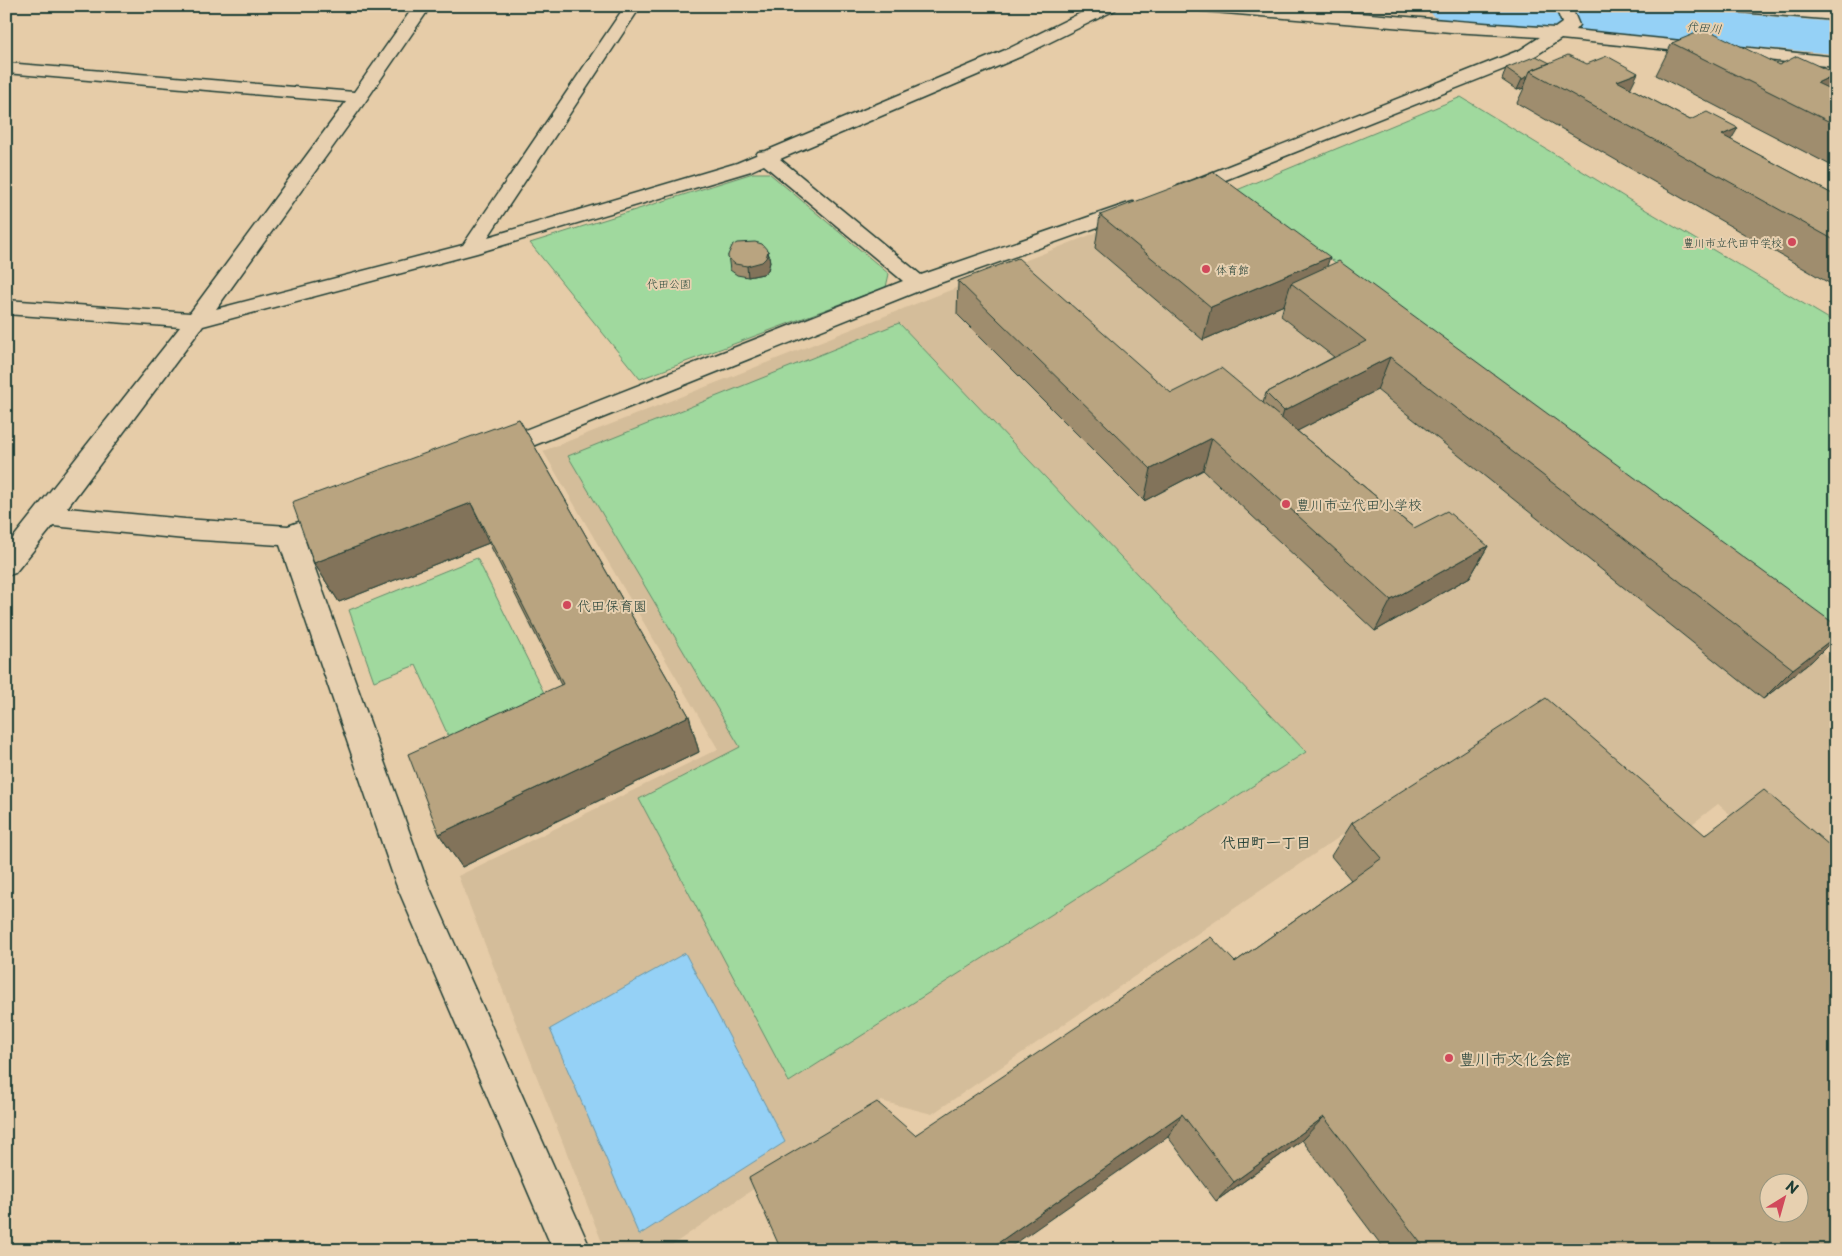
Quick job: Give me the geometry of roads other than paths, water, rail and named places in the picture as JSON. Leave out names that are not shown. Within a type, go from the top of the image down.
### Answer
[{"type":"street","points":[[6,566],[48,516],[197,321],[424,6]]},
{"type":"street","points":[[470,248],[633,6]]},
{"type":"street","points":[[6,307],[197,321],[470,248],[744,167],[765,156],[1016,52],[1109,6]]},
{"type":"street","points":[[1202,6],[1451,27],[1564,29],[1836,62]]},
{"type":"street","points":[[1564,6],[1564,29]]},
{"type":"street","points":[[1728,6],[1836,15]]},
{"type":"street","points":[[479,458],[918,283],[1203,184],[1390,107],[1526,54],[1564,29]]},
{"type":"street","points":[[6,68],[359,98]]},
{"type":"street","points":[[765,156],[918,283]]},
{"type":"street","points":[[48,516],[185,529],[290,536],[353,510]]},
{"type":"street","points":[[290,536],[412,884],[572,1250]]},
{"type":"water","points":[[685,953],[785,1142],[639,1235],[550,1029]]},
{"type":"waterway","name":"代田川","points":[[1452,6],[1836,38]]},
{"type":"place","name":"豊川市立代田中学校","points":[[1792,242]]},
{"type":"place","name":"体育館","points":[[1206,269]]},
{"type":"place","name":"豊川市立代田小学校","points":[[1286,504]]},
{"type":"place","name":"代田保育園","points":[[567,605]]},
{"type":"place","name":"豊川市文化会館","points":[[1449,1058]]},
{"type":"district","name":"代田町一丁目","points":[[1266,841]]},
{"type":"park label","name":"代田公園","points":[[669,283]]}]
